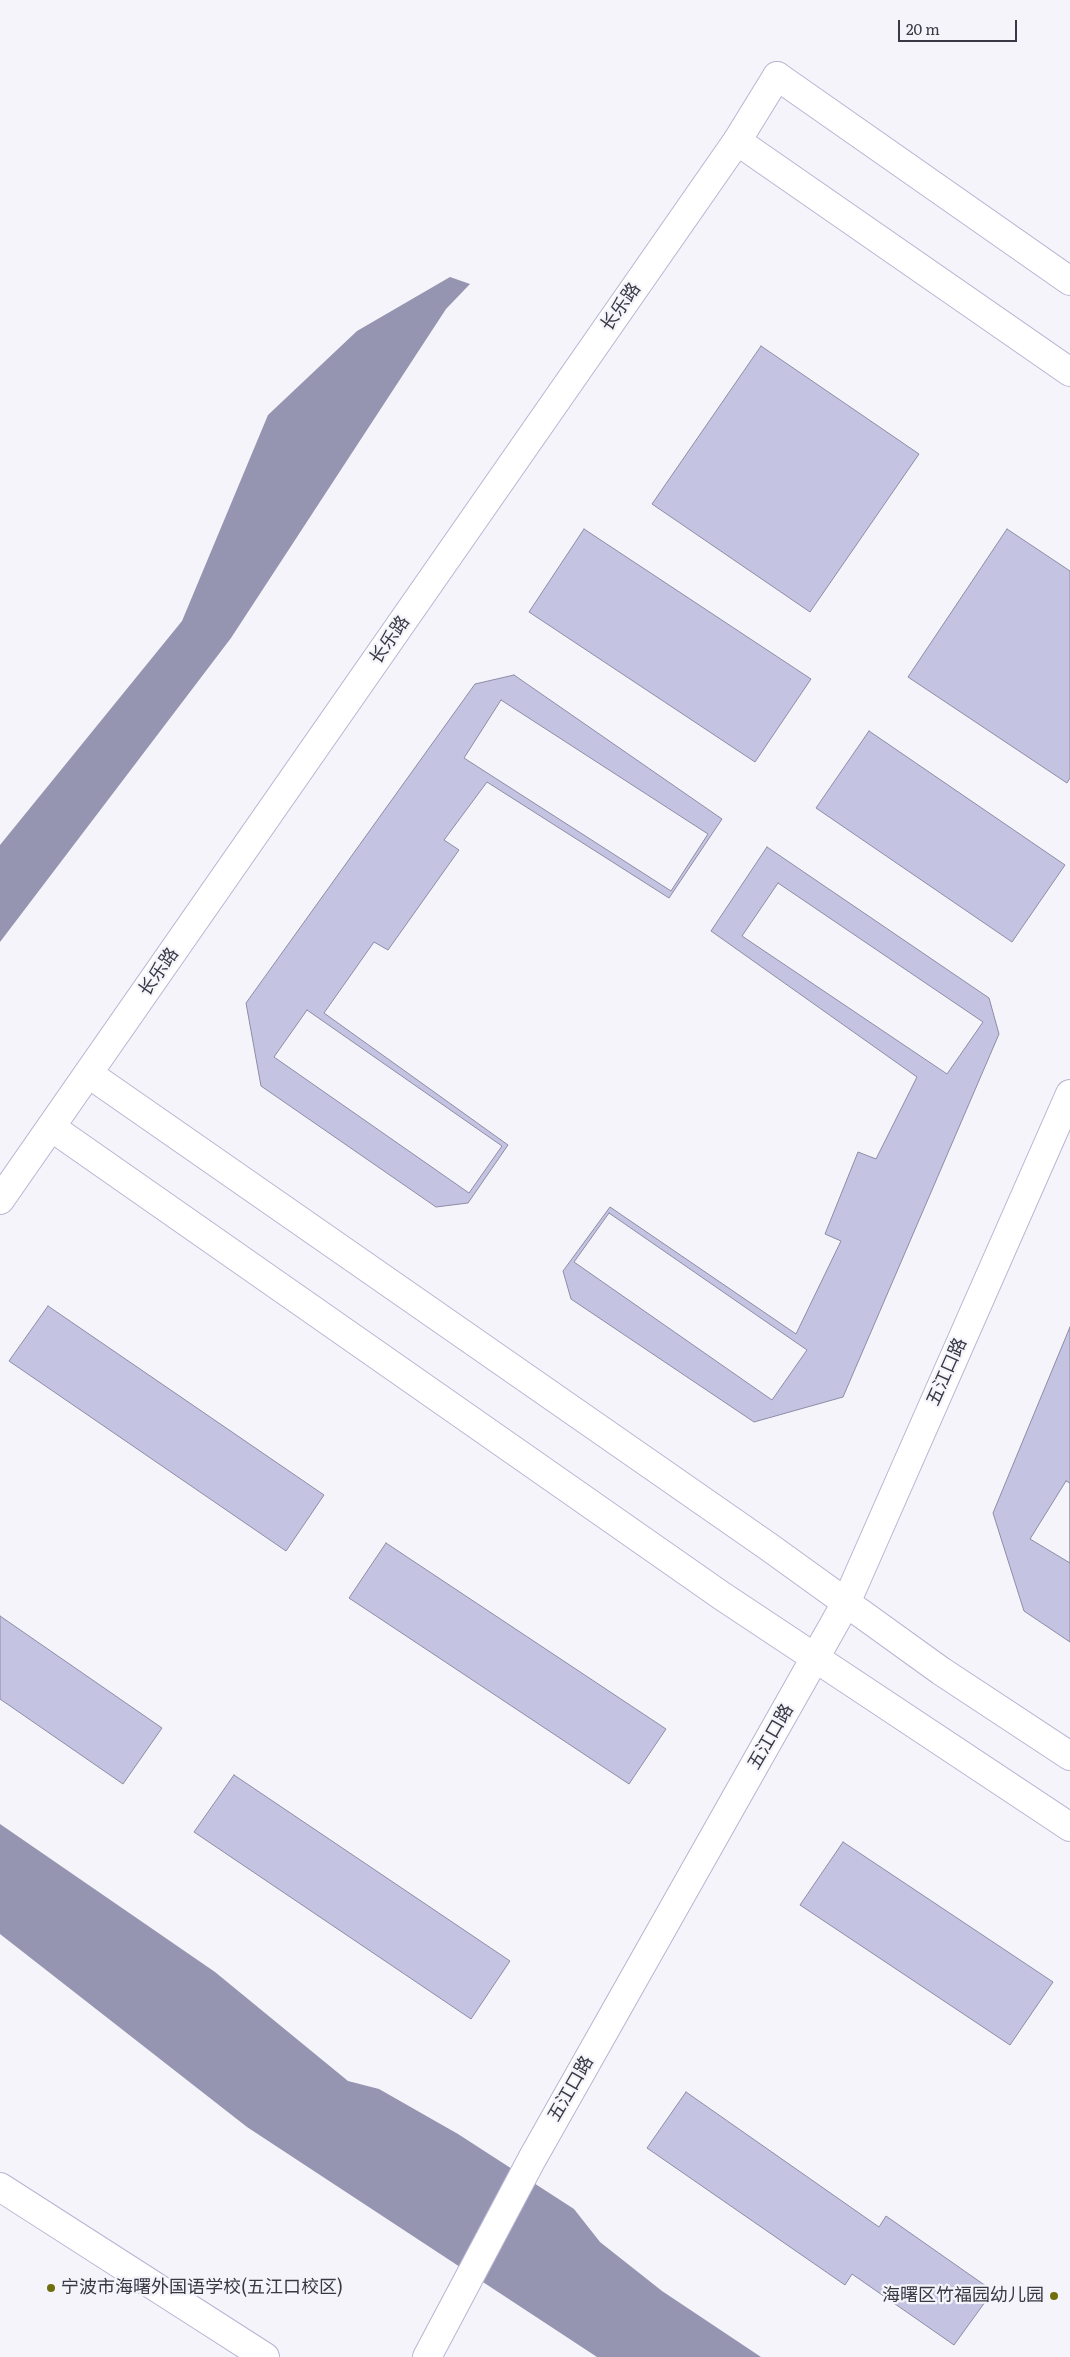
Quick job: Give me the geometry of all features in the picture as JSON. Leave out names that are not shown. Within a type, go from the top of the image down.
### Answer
[{"type":"street","name":"长乐路","points":[[0,1200],[737,141],[777,76],[1070,281]]},
{"type":"street","points":[[737,141],[1070,372]]},
{"type":"street","points":[[89,1074],[769,1547],[941,1671],[1070,1756]]},
{"type":"street","name":"五江口路","points":[[427,2357],[532,2159],[846,1603],[1070,1094]]},
{"type":"street","points":[[51,1127],[722,1596],[1070,1827]]},
{"type":"street","points":[[0,2187],[265,2357]]},
{"type":"water","points":[[450,277],[470,284],[446,309],[231,638],[0,942],[0,845],[182,621],[268,415],[357,331]]},
{"type":"water","points":[[0,1824],[215,1972],[348,2081],[379,2089],[458,2134],[574,2209],[600,2242],[662,2291],[761,2357],[597,2357],[247,2127],[0,1934]]},
{"type":"building","points":[[761,346],[919,454],[810,612],[652,504]]},
{"type":"building","points":[[584,529],[811,679],[755,762],[529,612]]},
{"type":"building","points":[[1007,529],[1070,571],[1070,778],[1067,783],[908,677]]},
{"type":"building","points":[[514,675],[722,819],[669,898],[487,782],[444,840],[459,850],[388,950],[374,942],[324,1013],[508,1145],[468,1203],[436,1207],[261,1086],[246,1003],[475,684]]},
{"type":"building","points":[[501,700],[708,834],[671,891],[464,758]]},
{"type":"building","points":[[869,731],[1065,865],[1012,942],[816,808]]},
{"type":"building","points":[[767,847],[989,998],[999,1034],[843,1397],[754,1422],[571,1299],[563,1271],[610,1207],[796,1334],[841,1241],[825,1234],[858,1152],[876,1159],[917,1077],[711,931]]},
{"type":"building","points":[[778,883],[983,1022],[947,1074],[742,936]]},
{"type":"building","points":[[307,1010],[502,1146],[469,1193],[274,1057]]},
{"type":"building","points":[[609,1213],[807,1350],[772,1400],[574,1262]]},
{"type":"building","points":[[48,1306],[324,1495],[286,1551],[9,1361]]},
{"type":"building","points":[[1070,1327],[1070,1642],[1024,1611],[993,1513]]},
{"type":"building","points":[[1066,1481],[1070,1483],[1070,1563],[1030,1539]]},
{"type":"building","points":[[386,1543],[666,1729],[629,1784],[349,1598]]},
{"type":"building","points":[[0,1616],[162,1728],[123,1784],[0,1699]]},
{"type":"building","points":[[234,1775],[510,1961],[471,2019],[194,1832]]},
{"type":"building","points":[[843,1842],[1053,1982],[1010,2045],[800,1905]]},
{"type":"building","points":[[686,2092],[879,2227],[886,2216],[993,2291],[954,2345],[852,2274],[845,2285],[647,2148]]},
{"type":"place","name":"宁波市海曙外国语学校(五江口校区)","points":[[51,2288]]},
{"type":"place","name":"海曙区竹福园幼儿园","points":[[1054,2296]]}]
